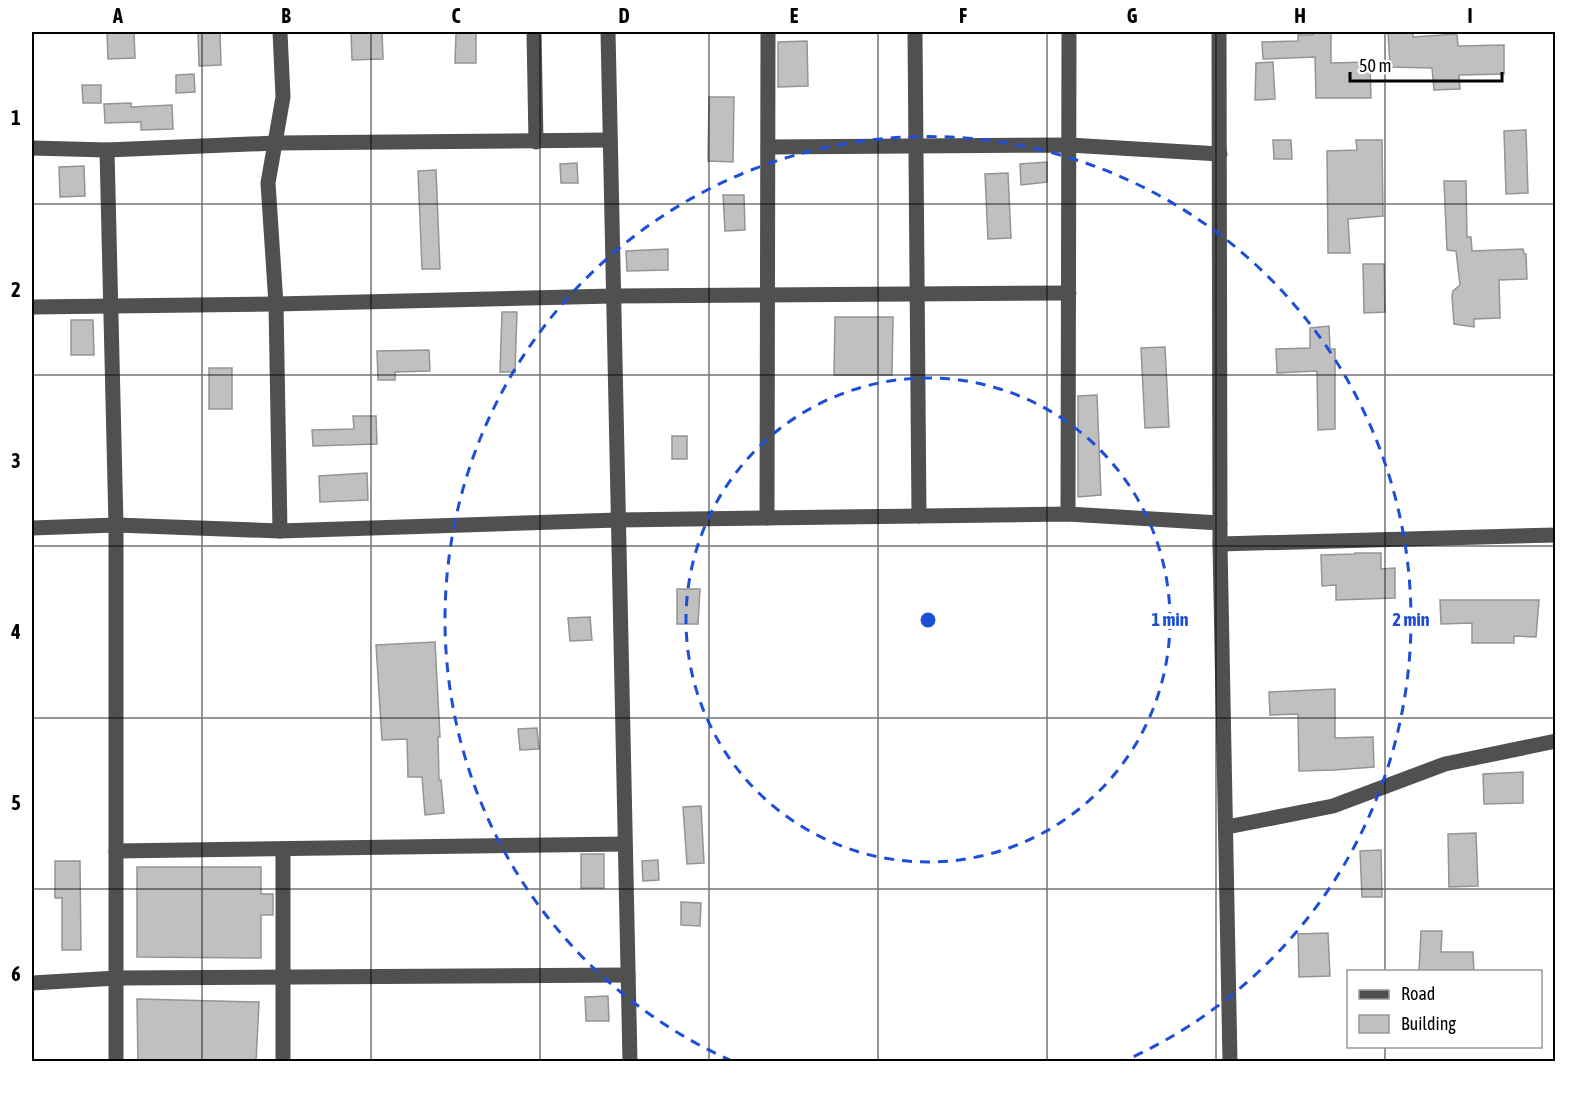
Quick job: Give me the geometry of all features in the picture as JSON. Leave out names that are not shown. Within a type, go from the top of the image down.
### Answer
[{"type":"street","points":[[280,32],[283,98],[268,183],[276,304],[280,531]]},
{"type":"street","points":[[534,32],[536,142]]},
{"type":"street","points":[[608,32],[630,1062]]},
{"type":"street","points":[[766,518],[768,32]]},
{"type":"street","points":[[915,32],[919,516]]},
{"type":"street","points":[[1068,514],[1069,32]]},
{"type":"street","points":[[1220,32],[1220,544],[1230,1062]]},
{"type":"street","points":[[32,148],[107,150],[276,143],[610,140]]},
{"type":"street","points":[[768,147],[1069,145],[1220,154]]},
{"type":"street","points":[[107,150],[116,525],[116,1062]]},
{"type":"street","points":[[32,307],[613,296],[1069,293]]},
{"type":"street","points":[[32,528],[116,525],[280,531],[618,520],[1068,514],[1220,523]]},
{"type":"street","points":[[1220,544],[1556,536]]},
{"type":"street","points":[[1227,827],[1333,806],[1445,764],[1556,741]]},
{"type":"street","points":[[116,851],[625,844]]},
{"type":"street","points":[[283,849],[283,1062]]},
{"type":"street","points":[[32,983],[117,978],[628,975]]},
{"type":"building","points":[[107,32],[134,32],[135,58],[108,59]]},
{"type":"building","points":[[198,32],[220,32],[221,65],[199,66]]},
{"type":"building","points":[[351,32],[382,32],[383,59],[352,60]]},
{"type":"building","points":[[456,32],[476,32],[476,63],[455,63]]},
{"type":"building","points":[[1313,32],[1331,32],[1331,63],[1370,62],[1371,98],[1316,98],[1315,57],[1263,59],[1262,42],[1298,41],[1298,35],[1313,35]]},
{"type":"building","points":[[1388,32],[1413,32],[1413,37],[1457,34],[1458,46],[1504,45],[1504,74],[1459,75],[1460,89],[1434,90],[1432,68],[1390,67]]},
{"type":"building","points":[[807,41],[808,86],[778,87],[778,42]]},
{"type":"building","points":[[1273,62],[1275,99],[1255,100],[1256,63]]},
{"type":"building","points":[[194,74],[195,92],[176,93],[176,75]]},
{"type":"building","points":[[82,85],[101,85],[101,103],[83,103]]},
{"type":"building","points":[[709,97],[734,97],[733,162],[708,161]]},
{"type":"building","points":[[131,103],[131,107],[172,105],[173,129],[141,130],[141,122],[105,123],[104,104]]},
{"type":"building","points":[[1526,130],[1528,193],[1506,194],[1504,131]]},
{"type":"building","points":[[1273,140],[1291,140],[1292,159],[1274,159]]},
{"type":"building","points":[[1356,140],[1382,140],[1383,216],[1348,219],[1350,253],[1328,253],[1327,151],[1357,150]]},
{"type":"building","points":[[1047,162],[1047,182],[1021,185],[1020,164]]},
{"type":"building","points":[[577,163],[578,183],[561,183],[560,164]]},
{"type":"building","points":[[84,166],[85,196],[60,197],[59,167]]},
{"type":"building","points":[[436,170],[440,269],[422,269],[418,171]]},
{"type":"building","points":[[1008,173],[1011,238],[988,239],[985,174]]},
{"type":"building","points":[[1444,181],[1466,181],[1467,237],[1471,237],[1472,251],[1523,249],[1526,254],[1527,279],[1499,280],[1500,318],[1474,319],[1474,327],[1454,324],[1452,296],[1453,291],[1460,285],[1456,251],[1447,250]]},
{"type":"building","points":[[723,195],[744,195],[745,230],[725,231]]},
{"type":"building","points":[[668,249],[668,270],[627,271],[626,251]]},
{"type":"building","points":[[1363,264],[1384,264],[1385,312],[1364,313]]},
{"type":"building","points":[[502,312],[517,312],[515,372],[500,372]]},
{"type":"building","points":[[835,317],[893,317],[892,375],[834,375]]},
{"type":"building","points":[[71,320],[93,320],[94,355],[71,355]]},
{"type":"building","points":[[1329,326],[1330,349],[1335,349],[1335,429],[1318,430],[1317,371],[1277,373],[1276,349],[1310,348],[1310,328]]},
{"type":"building","points":[[1165,347],[1169,427],[1145,428],[1141,348]]},
{"type":"building","points":[[429,350],[430,371],[395,372],[395,380],[378,380],[377,351]]},
{"type":"building","points":[[209,368],[232,368],[232,409],[209,409]]},
{"type":"building","points":[[1097,395],[1101,495],[1078,497],[1078,396]]},
{"type":"building","points":[[353,416],[376,416],[377,444],[313,446],[312,430],[354,429]]},
{"type":"building","points":[[672,436],[687,436],[687,459],[672,459]]},
{"type":"building","points":[[367,473],[368,500],[320,502],[319,476]]},
{"type":"building","points":[[1381,553],[1381,569],[1395,568],[1395,598],[1336,600],[1336,585],[1322,586],[1321,555]]},
{"type":"building","points":[[677,589],[700,589],[698,624],[677,624]]},
{"type":"building","points":[[1440,600],[1539,600],[1536,637],[1514,636],[1514,643],[1472,643],[1472,623],[1441,624]]},
{"type":"building","points":[[590,617],[592,640],[570,641],[568,618]]},
{"type":"building","points":[[435,642],[440,737],[438,737],[439,780],[441,780],[444,813],[425,815],[422,777],[408,777],[407,739],[382,740],[376,645]]},
{"type":"building","points":[[1335,689],[1335,738],[1373,737],[1374,767],[1299,771],[1298,714],[1270,715],[1269,692]]},
{"type":"building","points":[[537,728],[539,749],[520,750],[518,729]]},
{"type":"building","points":[[1523,772],[1523,803],[1484,804],[1483,774]]},
{"type":"building","points":[[701,806],[704,863],[687,864],[683,807]]},
{"type":"building","points":[[1476,833],[1478,886],[1449,887],[1448,834]]},
{"type":"building","points":[[1381,850],[1382,897],[1362,897],[1360,851]]},
{"type":"building","points":[[581,854],[604,854],[604,888],[581,888]]},
{"type":"building","points":[[658,860],[659,880],[643,881],[642,861]]},
{"type":"building","points":[[55,861],[80,861],[81,950],[62,950],[62,898],[55,898]]},
{"type":"building","points":[[137,867],[261,867],[261,894],[273,894],[273,915],[261,915],[261,958],[137,957]]},
{"type":"building","points":[[681,902],[701,903],[700,926],[681,925]]},
{"type":"building","points":[[1421,931],[1442,931],[1441,952],[1473,952],[1474,970],[1419,970]]},
{"type":"building","points":[[1328,933],[1330,976],[1299,977],[1298,934]]},
{"type":"building","points":[[608,996],[609,1021],[586,1021],[585,997]]},
{"type":"building","points":[[137,999],[259,1002],[256,1062],[138,1062]]}]
